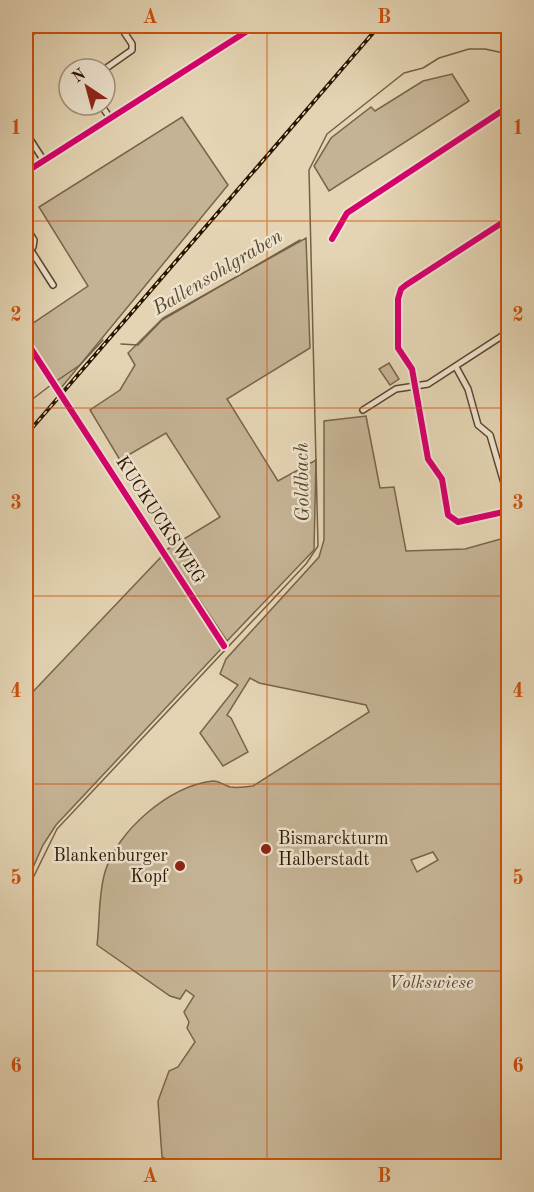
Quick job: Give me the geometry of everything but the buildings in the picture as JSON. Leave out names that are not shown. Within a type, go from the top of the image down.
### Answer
[{"type":"street","points":[[26,35],[41,26]]},
{"type":"street","points":[[117,61],[132,50],[132,44],[120,26]]},
{"type":"street","points":[[232,26],[238,36]]},
{"type":"street","points":[[26,172],[255,26]]},
{"type":"street","points":[[332,239],[347,213],[508,107]]},
{"type":"street","points":[[26,133],[44,161]]},
{"type":"street","points":[[508,219],[406,285],[399,294],[398,348],[412,369],[428,459],[442,478],[448,515],[458,522],[508,510]]},
{"type":"street","points":[[501,224],[508,236]]},
{"type":"street","points":[[26,226],[34,240],[28,250],[53,285]]},
{"type":"street","points":[[363,410],[396,389],[428,384],[508,332]]},
{"type":"street","points":[[503,337],[508,344]]},
{"type":"street","name":"KUCKUCKSWEG","points":[[26,341],[224,646]]},
{"type":"street","points":[[456,367],[468,389],[478,425],[490,435],[508,497]]},
{"type":"green space","points":[[452,74],[469,101],[329,191],[314,166],[331,138],[371,107],[375,111],[423,81]]},
{"type":"green space","points":[[182,117],[228,185],[61,388],[26,335],[26,328],[88,286],[39,207]]},
{"type":"green space","points":[[306,238],[310,348],[227,399],[278,481],[316,460],[314,550],[227,641],[166,550],[220,517],[166,433],[120,460],[90,410],[120,390],[135,365],[128,353],[163,318]]},
{"type":"green space","points":[[389,363],[399,379],[390,385],[379,369]]},
{"type":"green space","name":"Volkswiese","points":[[366,416],[380,488],[394,487],[406,551],[465,549],[508,537],[508,1166],[178,1166],[162,1157],[158,1101],[169,1071],[178,1067],[195,1042],[187,1028],[189,1022],[184,1012],[194,996],[186,990],[180,999],[170,996],[97,945],[100,899],[105,872],[121,841],[147,813],[163,801],[196,785],[213,781],[230,787],[253,786],[369,712],[366,705],[259,683],[250,678],[227,715],[231,718],[248,752],[223,766],[200,733],[238,685],[220,674],[226,659],[319,557],[324,540],[324,421]],"holes":[[[433,852],[438,860],[417,872],[411,860]]]},
{"type":"green space","points":[[162,556],[221,649],[56,825],[43,845],[26,883],[26,699]]},
{"type":"waterway","name":"Goldbach","points":[[26,933],[33,878],[57,829],[306,564],[318,546],[309,170],[327,134],[404,73],[423,68],[439,58],[469,49],[485,49],[508,54]]},
{"type":"waterway","name":"Ballensohlgraben","points":[[121,344],[138,345],[162,320],[300,240]]},
{"type":"waterway","name":"Ballensohlgraben","points":[[55,382],[80,365],[103,340]]},
{"type":"waterway","name":"Ballensohlgraben","points":[[26,404],[51,385]]},
{"type":"railway","points":[[26,435],[379,26]]},
{"type":"cycle path","points":[[26,172],[255,26]]},
{"type":"cycle path","points":[[332,239],[347,213],[508,107]]},
{"type":"cycle path","points":[[508,219],[406,285],[401,289],[398,299],[398,348],[412,369],[428,459],[442,479],[448,515],[458,522],[508,511]]},
{"type":"cycle path","points":[[26,341],[224,646]]},
{"type":"place","name":"Bismarckturm Halberstadt","points":[[266,849]]},
{"type":"place","name":"Blankenburger Kopf","points":[[180,866]]}]
